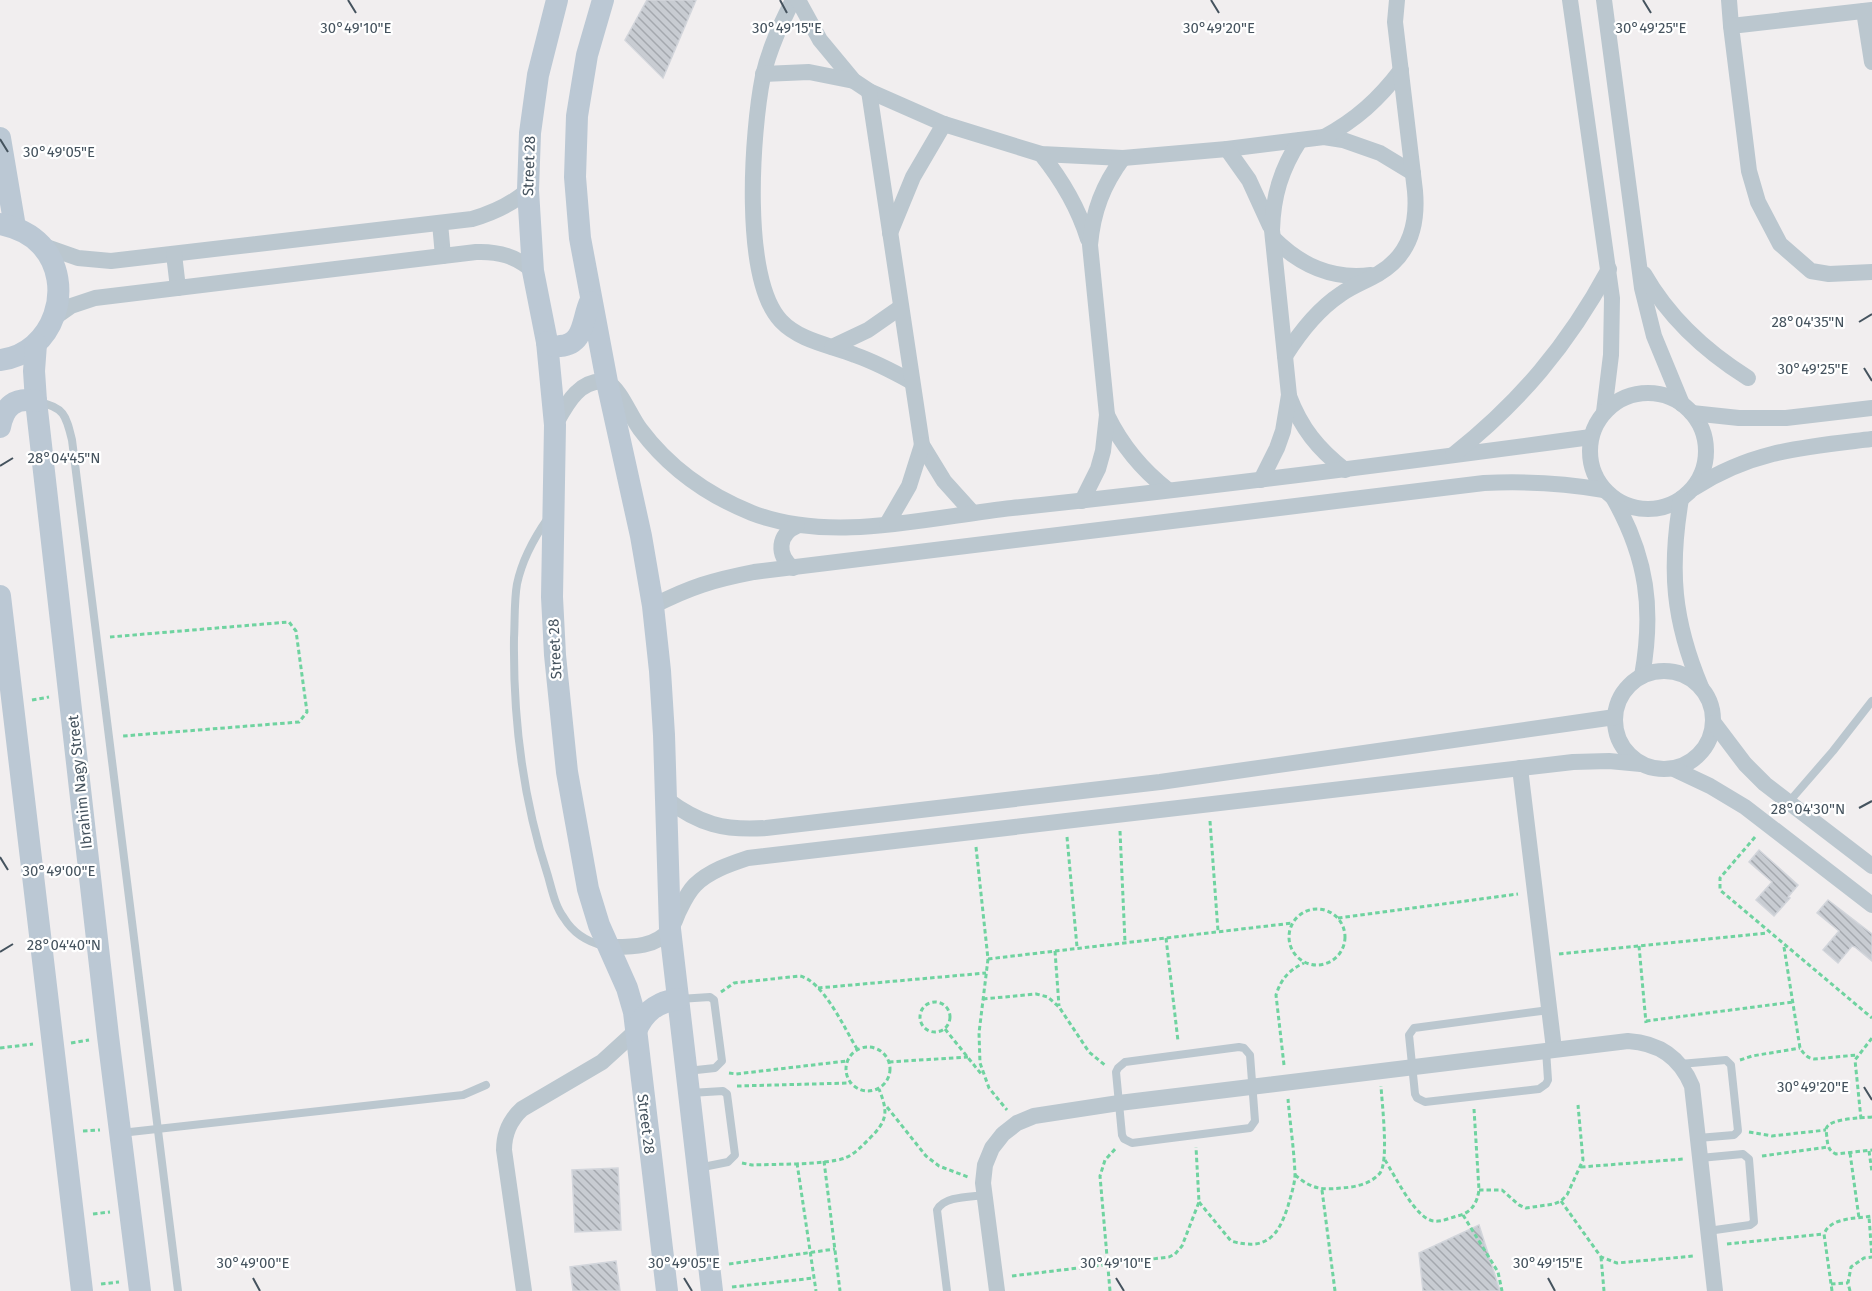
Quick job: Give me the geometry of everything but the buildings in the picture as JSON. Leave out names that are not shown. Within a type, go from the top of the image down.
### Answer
[{"type":"street","name":"Street 28","points":[[557,0],[538,75],[530,133],[528,190],[533,271],[547,342],[555,425],[552,597],[555,655],[567,772],[588,889],[596,916],[627,988],[634,1012],[667,1291]]},
{"type":"street","points":[[603,0],[587,56],[577,116],[575,177],[580,238],[607,382],[634,500],[652,606],[660,671],[670,929],[712,1290]]},
{"type":"street","points":[[793,0],[777,33],[763,74],[755,123],[752,172],[753,221],[765,297],[781,320],[804,337],[873,362],[912,382]]},
{"type":"street","points":[[798,0],[820,40],[854,81],[869,91],[944,124],[1041,154],[1124,158],[1227,149],[1324,137],[1353,143],[1380,153],[1413,173]]},
{"type":"street","points":[[1384,0],[1395,22]]},
{"type":"street","points":[[1285,356],[1309,322],[1324,307],[1358,283],[1394,263],[1406,248],[1414,230],[1417,211],[1395,22],[1397,0]]},
{"type":"street","points":[[1570,0],[1609,270],[1613,327],[1605,412]]},
{"type":"street","points":[[1604,0],[1638,264],[1654,336],[1687,408],[1701,427],[1706,443],[1706,460],[1700,476],[1686,494],[1675,531],[1673,563],[1680,627],[1701,688]]},
{"type":"street","points":[[1729,0],[1749,171],[1758,202],[1780,244],[1811,271],[1829,274],[1872,272]]},
{"type":"street","points":[[1731,26],[1868,10],[1872,62]]},
{"type":"street","points":[[1324,137],[1375,102],[1401,70]]},
{"type":"street","points":[[763,74],[809,72],[854,81]]},
{"type":"street","points":[[869,91],[922,445],[944,481],[972,512]]},
{"type":"street","points":[[890,234],[913,177],[944,124]]},
{"type":"street","points":[[0,138],[7,225],[29,234],[41,245],[50,257],[58,280],[58,303],[54,318],[46,332],[36,344],[21,354],[0,360]]},
{"type":"street","points":[[1261,480],[1277,448],[1285,422],[1289,396],[1272,234],[1272,211],[1278,183],[1289,156],[1300,140]]},
{"type":"street","points":[[1227,149],[1249,180],[1272,234],[1294,257],[1320,270],[1339,275],[1358,277],[1377,274]]},
{"type":"street","points":[[1041,154],[1071,197],[1090,245],[1107,415],[1103,451],[1098,469],[1082,501]]},
{"type":"street","points":[[1090,245],[1099,199],[1112,173],[1124,158]]},
{"type":"street","points":[[41,245],[59,253],[94,261],[174,254],[472,219],[515,201],[528,190]]},
{"type":"street","points":[[440,223],[443,256]]},
{"type":"street","points":[[54,318],[71,306],[95,298],[476,252],[500,253],[524,263],[533,271]]},
{"type":"street","points":[[174,254],[178,288]]},
{"type":"street","points":[[1638,264],[1677,321],[1710,352],[1748,378]]},
{"type":"street","points":[[1453,455],[1506,410],[1530,385],[1574,330],[1609,270]]},
{"type":"street","points":[[547,342],[550,345],[563,346],[575,340],[580,335],[586,309],[592,298]]},
{"type":"street","points":[[832,347],[868,330],[901,307]]},
{"type":"street","name":"Ibrahim Nagy Street","points":[[36,344],[34,371],[36,401],[108,1036],[139,1286]]},
{"type":"street","points":[[555,425],[574,394],[589,384],[607,382],[615,388],[632,417],[652,444],[682,474],[725,501],[754,513],[797,526],[887,524],[972,512],[1345,470],[1591,437]]},
{"type":"street","points":[[1642,676],[1647,650],[1648,598],[1637,546],[1609,494],[1596,478],[1589,451],[1596,424],[1605,412],[1621,400],[1641,393],[1656,393],[1669,397],[1687,408],[1738,418],[1786,418],[1872,408]]},
{"type":"street","points":[[1289,396],[1296,413],[1316,445],[1345,470]]},
{"type":"street","points":[[0,427],[9,405],[22,399],[36,401]]},
{"type":"street","points":[[1107,415],[1126,449],[1168,490]]},
{"type":"street","points":[[652,606],[684,590],[711,581],[793,568],[1484,483],[1548,482],[1609,494],[1630,507],[1648,510],[1665,507],[1727,469],[1766,454],[1872,439]]},
{"type":"street","points":[[887,524],[909,486],[922,445]]},
{"type":"street","points":[[793,568],[784,558],[781,545],[786,533],[797,526]]},
{"type":"street","points":[[0,596],[82,1289]]},
{"type":"street","points":[[610,947],[641,946],[662,937],[670,929],[685,898],[696,885],[729,864],[768,855],[1591,761],[1641,764],[1663,770],[1674,769],[1697,758],[1706,747],[1714,723],[1709,698],[1692,679],[1674,672],[1655,672],[1642,676],[1623,693],[1614,717],[1616,731],[1621,745],[1629,756],[1641,764]]},
{"type":"street","points":[[666,800],[683,813],[724,828],[766,828],[1160,782],[1614,717]]},
{"type":"street","points":[[1714,723],[1745,764],[1788,803],[1872,866]]},
{"type":"street","points":[[1520,768],[1549,1010],[1550,1049]]},
{"type":"street","points":[[1674,769],[1728,796],[1872,905]]},
{"type":"street","points":[[1160,782],[1162,809]]},
{"type":"street","points":[[766,828],[768,855]]},
{"type":"street","points":[[524,1291],[504,1150],[507,1131],[522,1109],[602,1062],[636,1031],[648,1012],[667,1001],[678,999]]},
{"type":"street","points":[[996,1285],[984,1189],[985,1165],[992,1148],[1003,1134],[1017,1123],[1034,1116],[1252,1086],[1628,1041],[1643,1042],[1670,1054],[1680,1064],[1692,1086],[1715,1291]]},
{"type":"lane","points":[[36,401],[55,405],[61,410],[70,432],[178,1291]]},
{"type":"lane","points":[[553,510],[530,546],[517,584],[515,685],[523,773],[542,857],[558,908],[578,934],[598,945],[610,947]]},
{"type":"lane","points":[[1788,803],[1828,758],[1872,701]]},
{"type":"lane","points":[[678,999],[710,997],[714,1000],[722,1061],[718,1067],[687,1082]]},
{"type":"lane","points":[[1549,1010],[1417,1026],[1409,1035],[1415,1094],[1425,1102],[1543,1087],[1548,1080],[1550,1049]]},
{"type":"lane","points":[[1244,1048],[1250,1055],[1255,1120],[1250,1128],[1132,1143],[1124,1139],[1116,1072],[1118,1068],[1125,1062],[1180,1055],[1244,1048]]},
{"type":"lane","points":[[1680,1064],[1726,1060],[1731,1065],[1739,1128],[1734,1135],[1698,1138]]},
{"type":"lane","points":[[687,1082],[725,1092],[728,1096],[735,1155],[728,1162],[698,1168]]},
{"type":"lane","points":[[120,1130],[463,1095],[486,1085]]},
{"type":"lane","points":[[1700,1158],[1743,1154],[1749,1159],[1754,1222],[1710,1244]]},
{"type":"lane","points":[[947,1291],[937,1210],[945,1201],[984,1189]]},
{"type":"path","points":[[97,639],[289,622],[296,631],[307,712],[298,722],[108,737]]},
{"type":"path","points":[[12,703],[70,694]]},
{"type":"path","points":[[1209,804],[1218,931]]},
{"type":"path","points":[[1119,814],[1125,942]]},
{"type":"path","points":[[1065,820],[1077,948]]},
{"type":"path","points":[[1766,824],[1720,879],[1720,890],[1872,1018]]},
{"type":"path","points":[[974,830],[988,959],[979,1050],[989,1088],[1017,1123]]},
{"type":"path","points":[[33,874],[89,867]]},
{"type":"path","points":[[1338,918],[1535,892]]},
{"type":"path","points":[[988,959],[1293,923],[1306,911],[1315,909],[1323,909],[1338,918],[1345,934],[1342,951],[1329,962],[1320,965],[1304,963],[1286,975],[1276,995],[1295,1175],[1282,1226],[1273,1237],[1264,1243],[1249,1245],[1231,1241],[1199,1202]]},
{"type":"path","points":[[1293,923],[1290,940],[1292,948],[1304,963]]},
{"type":"path","points":[[1542,955],[1769,933]]},
{"type":"path","points":[[1166,938],[1180,1055]]},
{"type":"path","points":[[1638,946],[1646,1021],[1643,1042]]},
{"type":"path","points":[[1784,946],[1800,1048],[1809,1058],[1814,1059],[1857,1055]]},
{"type":"path","points":[[1055,951],[1059,1007]]},
{"type":"path","points":[[818,988],[987,972]]},
{"type":"path","points":[[714,1000],[734,983],[806,977],[818,988],[857,1049]]},
{"type":"path","points":[[983,999],[1043,994],[1059,1007],[1089,1052],[1116,1072]]},
{"type":"path","points":[[939,1002],[948,1008],[950,1019],[945,1029],[935,1032],[925,1028],[920,1018],[924,1007],[939,1002]]},
{"type":"path","points":[[1646,1021],[1793,1002]]},
{"type":"path","points":[[945,1029],[984,1076]]},
{"type":"path","points":[[0,1048],[53,1044],[108,1036]]},
{"type":"path","points":[[1861,1119],[1855,1066],[1857,1055],[1872,1038]]},
{"type":"path","points":[[872,1047],[885,1055],[889,1062],[889,1077],[879,1089],[871,1092],[863,1091],[850,1083],[846,1077],[847,1061],[857,1049],[872,1047]]},
{"type":"path","points":[[1731,1065],[1752,1056],[1800,1048]]},
{"type":"path","points":[[889,1062],[968,1057]]},
{"type":"path","points":[[718,1067],[736,1074],[847,1061]]},
{"type":"path","points":[[1295,1175],[1307,1185],[1322,1190],[1363,1185],[1380,1173],[1385,1160],[1380,1070]]},
{"type":"path","points":[[725,1092],[742,1084],[850,1083]]},
{"type":"path","points":[[879,1089],[886,1106],[931,1161],[984,1189]]},
{"type":"path","points":[[1385,1160],[1421,1215],[1434,1221],[1463,1215],[1472,1210],[1477,1202],[1479,1190],[1474,1096]]},
{"type":"path","points":[[1479,1190],[1502,1190],[1518,1206],[1526,1208],[1561,1201],[1567,1195],[1581,1167],[1583,1152],[1578,1105]]},
{"type":"path","points":[[733,1158],[746,1165],[843,1159],[859,1149],[882,1123],[886,1106]]},
{"type":"path","points":[[1872,1117],[1835,1121],[1826,1130],[1828,1147],[1836,1154],[1871,1150],[1872,1172]]},
{"type":"path","points":[[1739,1128],[1772,1136],[1826,1130]]},
{"type":"path","points":[[63,1133],[120,1130]]},
{"type":"path","points":[[996,1285],[1175,1254],[1182,1246],[1199,1202],[1196,1136]]},
{"type":"path","points":[[1110,1291],[1100,1176],[1105,1160],[1124,1139]]},
{"type":"path","points":[[1749,1159],[1780,1152],[1828,1147]]},
{"type":"path","points":[[1850,1153],[1858,1218]]},
{"type":"path","points":[[1581,1167],[1700,1158]]},
{"type":"path","points":[[824,1161],[840,1291]]},
{"type":"path","points":[[797,1163],[816,1291]]},
{"type":"path","points":[[1322,1190],[1335,1291]]},
{"type":"path","points":[[1561,1201],[1601,1257],[1604,1291]]},
{"type":"path","points":[[73,1216],[130,1210]]},
{"type":"path","points":[[1463,1215],[1498,1272],[1502,1291]]},
{"type":"path","points":[[1832,1291],[1824,1234],[1830,1224],[1870,1217],[1872,1257],[1857,1261],[1851,1267],[1848,1283],[1850,1291]]},
{"type":"path","points":[[1601,1257],[1617,1263],[1710,1244],[1824,1234]]},
{"type":"path","points":[[709,1266],[835,1249]]},
{"type":"path","points":[[712,1290],[814,1278]]},
{"type":"path","points":[[1831,1284],[1848,1283]]},
{"type":"path","points":[[82,1289],[139,1286]]}]
